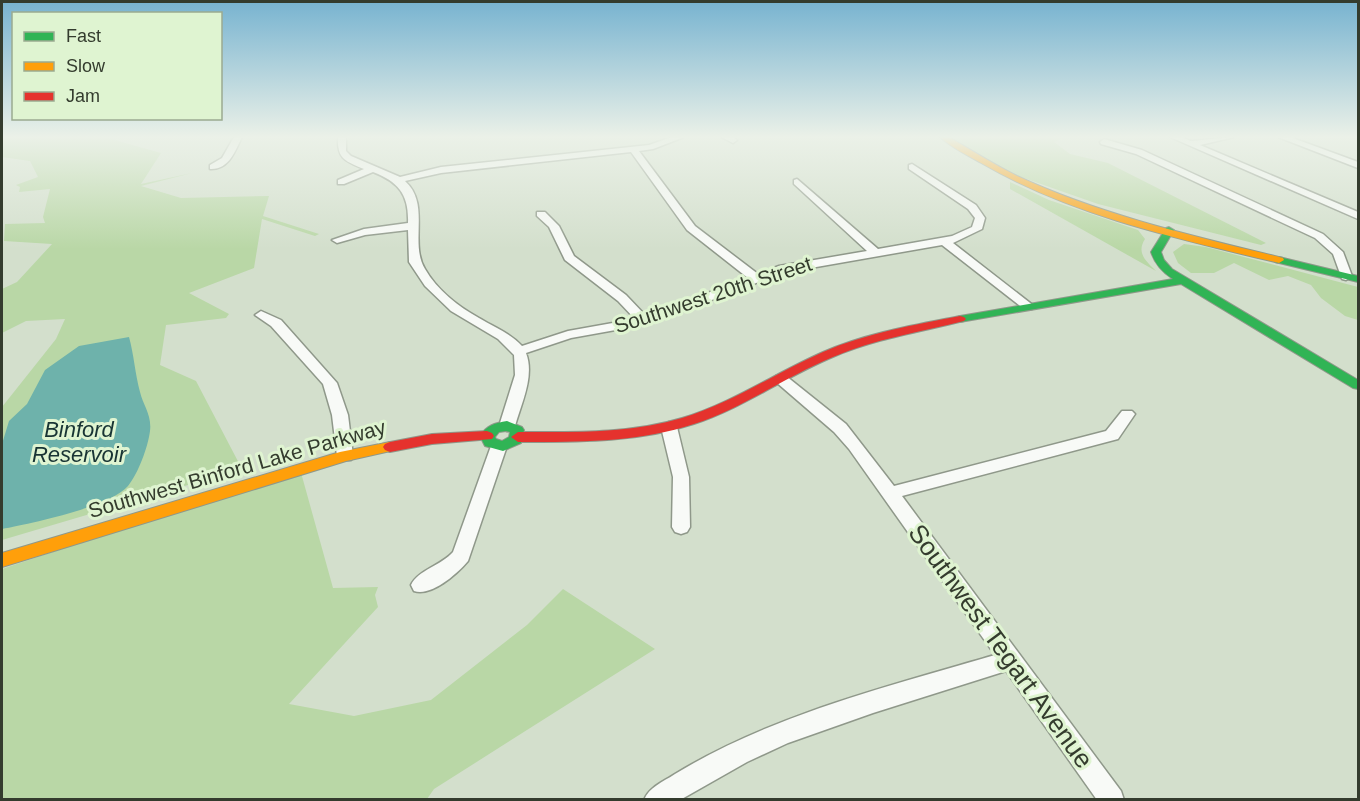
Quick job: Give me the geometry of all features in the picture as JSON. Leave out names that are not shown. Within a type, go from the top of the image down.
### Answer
[{"type":"street","points":[[341,182],[359,174]]},
{"type":"street","points":[[385,174],[399,180],[423,174]]},
{"type":"street","points":[[652,174],[691,228],[755,277]]},
{"type":"street","name":"Southwest 20th Street","points":[[520,351],[568,335],[644,321],[755,277],[808,263],[944,241],[972,233],[980,224],[980,218],[972,207],[923,174]]},
{"type":"street","points":[[1012,174],[1033,186],[1107,212],[1352,277]]},
{"type":"street","points":[[1187,174],[1319,236],[1340,253],[1352,277]]},
{"type":"street","points":[[1261,174],[1359,216]]},
{"type":"street","points":[[399,180],[411,199],[414,259],[420,272],[437,292],[467,316],[507,338],[520,351],[524,367],[507,426]]},
{"type":"street","points":[[798,182],[875,252]]},
{"type":"street","points":[[541,214],[554,226],[569,258],[622,298],[644,321]]},
{"type":"street","points":[[338,240],[364,232],[413,226]]},
{"type":"street","points":[[1170,230],[1156,252],[1163,266],[1179,278],[1359,385]]},
{"type":"street","points":[[944,241],[1028,306]]},
{"type":"street","points":[[493,441],[511,444],[518,437],[610,437],[669,427],[725,408],[827,355],[868,339],[1179,278]]},
{"type":"street","points":[[261,315],[276,323],[330,383],[340,415],[345,456]]},
{"type":"street","name":"Southwest Tegart Avenue","points":[[781,379],[840,428],[890,493],[1112,800]]},
{"type":"street","points":[[890,493],[1112,435],[1127,414]]},
{"type":"street","points":[[421,585],[452,566],[461,556],[495,428],[507,426],[516,429],[518,437]]},
{"type":"street","points":[[669,427],[680,463],[684,502],[681,527]]},
{"type":"street","name":"Southwest Binford Lake Parkway","points":[[2,560],[345,456],[432,440],[493,441]]},
{"type":"street","points":[[656,800],[689,778],[772,737],[1010,660]]},
{"type":"green space","points":[[37,174],[147,174],[141,184],[187,174],[141,186],[181,198],[269,196],[263,216],[319,234],[315,236],[262,219],[254,268],[189,293],[229,314],[226,318],[166,325],[160,365],[196,381],[242,469],[2,540],[2,407],[56,339],[65,319],[26,321],[2,333],[2,289],[17,282],[52,244],[4,241],[5,224],[45,223],[43,217],[50,189],[19,192],[20,187],[16,185],[38,177]]},
{"type":"green space","points":[[1130,174],[1266,243],[1261,245],[1098,204],[1015,175]]},
{"type":"green space","points":[[1010,182],[1049,200],[1138,230],[1145,239],[1142,244],[1143,257],[1156,271],[1010,189]]},
{"type":"green space","points":[[1184,244],[1206,247],[1358,287],[1358,320],[1345,316],[1321,298],[1311,285],[1288,276],[1269,280],[1234,263],[1214,273],[1191,273],[1178,263],[1173,252]]},
{"type":"green space","points":[[300,469],[333,588],[378,587],[375,595],[378,607],[289,704],[354,716],[431,700],[527,625],[563,589],[655,649],[434,789],[427,799],[2,799],[2,569]]},
{"type":"water","name":"Binford Reservoir","points":[[129,337],[138,385],[149,415],[150,425],[145,452],[132,481],[119,494],[87,508],[2,529],[2,444],[9,421],[27,404],[45,370],[79,346]]},
{"type":"traffic: fast","points":[[1169,230],[1156,252],[1159,261],[1168,271],[1358,385]]},
{"type":"traffic: fast","points":[[1279,260],[1358,279]]},
{"type":"traffic: fast","points":[[960,319],[1183,280]]},
{"type":"traffic: fast","points":[[507,426],[517,430],[516,440],[503,446],[490,443],[487,436],[495,428],[507,426]]},
{"type":"traffic: slow","points":[[1009,174],[1055,195],[1118,217],[1182,236],[1279,260]]},
{"type":"traffic: slow","points":[[2,560],[345,456],[390,447]]},
{"type":"traffic: jam","points":[[518,437],[612,435],[667,427],[689,421],[730,404],[809,363],[861,342],[960,319]]},
{"type":"traffic: jam","points":[[390,447],[432,439],[487,436]]}]
